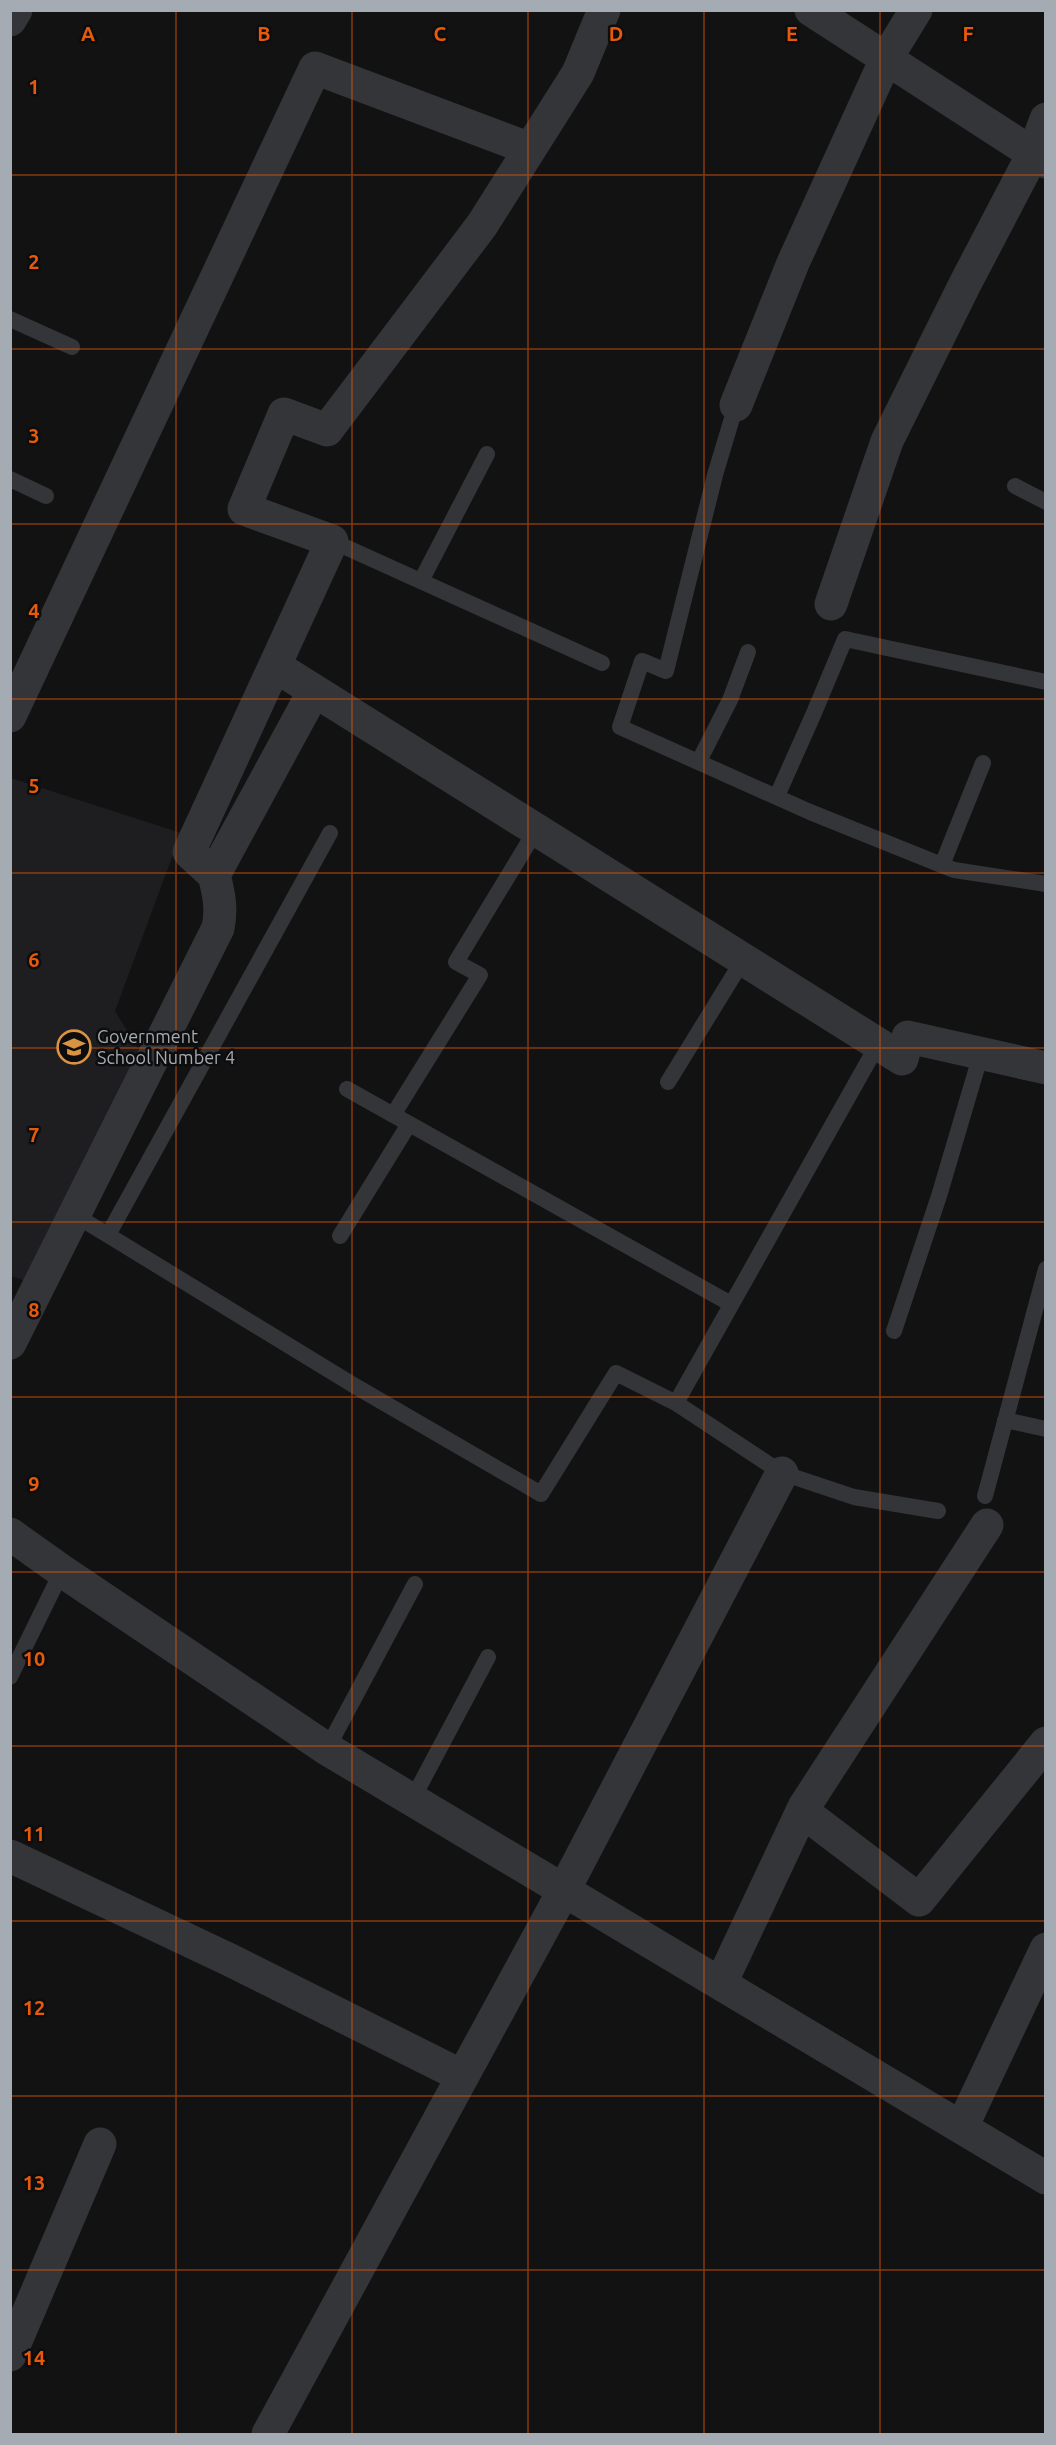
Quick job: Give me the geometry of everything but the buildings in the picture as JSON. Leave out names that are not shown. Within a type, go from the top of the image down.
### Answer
[{"type":"street","points":[[10,20],[16,10]]},
{"type":"street","points":[[10,1342],[218,928],[221,914],[220,899],[214,875],[189,852],[332,541],[244,509],[284,414],[327,430],[482,225],[578,73],[604,10]]},
{"type":"street","points":[[811,10],[1039,158]]},
{"type":"street","points":[[736,405],[793,263],[886,59],[916,10]]},
{"type":"street","points":[[10,716],[315,68],[530,149]]},
{"type":"street","points":[[831,604],[887,441],[965,284],[1039,158],[1046,119]]},
{"type":"street","points":[[275,666],[902,1059],[908,1037],[1046,1068]]},
{"type":"street","points":[[214,875],[314,691]]},
{"type":"street","points":[[268,2434],[564,1890],[782,1473]]},
{"type":"street","points":[[721,1983],[802,1811],[986,1511]]},
{"type":"street","points":[[10,1534],[327,1749],[1046,2178]]},
{"type":"street","points":[[802,1811],[919,1900],[1046,1743]]},
{"type":"street","points":[[10,1856],[231,1960],[462,2076]]},
{"type":"street","points":[[962,2127],[1046,1949]]},
{"type":"street","points":[[10,2355],[100,2144]]},
{"type":"lane","points":[[10,319],[72,347]]},
{"type":"lane","points":[[736,405],[715,475],[666,671],[642,661],[620,728],[942,866],[954,870],[1046,884]]},
{"type":"lane","points":[[421,581],[488,454]]},
{"type":"lane","points":[[10,479],[46,496]]},
{"type":"lane","points":[[1015,486],[1046,502]]},
{"type":"lane","points":[[332,541],[602,663]]},
{"type":"lane","points":[[777,796],[845,639],[1046,682]]},
{"type":"lane","points":[[699,761],[730,700],[748,652]]},
{"type":"lane","points":[[942,866],[983,764]]},
{"type":"lane","points":[[393,1115],[480,975],[456,962],[536,830]]},
{"type":"lane","points":[[108,1235],[330,833]]},
{"type":"lane","points":[[668,1082],[743,960]]},
{"type":"lane","points":[[676,1403],[878,1044]]},
{"type":"lane","points":[[894,1331],[939,1196],[981,1054]]},
{"type":"lane","points":[[347,1089],[731,1304]]},
{"type":"lane","points":[[340,1236],[409,1124]]},
{"type":"lane","points":[[75,1215],[355,1386],[541,1494],[616,1373],[676,1403],[782,1473],[854,1497],[938,1511]]},
{"type":"lane","points":[[986,1511],[1005,1420],[1046,1269]]},
{"type":"lane","points":[[1005,1420],[1046,1429]]},
{"type":"lane","points":[[10,1677],[62,1571]]},
{"type":"lane","points":[[327,1749],[415,1584]]},
{"type":"lane","points":[[412,1800],[488,1657]]},
{"type":"shaded area","name":"Government School Number 4","points":[[11,778],[181,833],[115,1011],[159,1083],[41,1286],[11,1276]]},
{"type":"place","name":"Government School Number 4","points":[[74,1047]]}]
